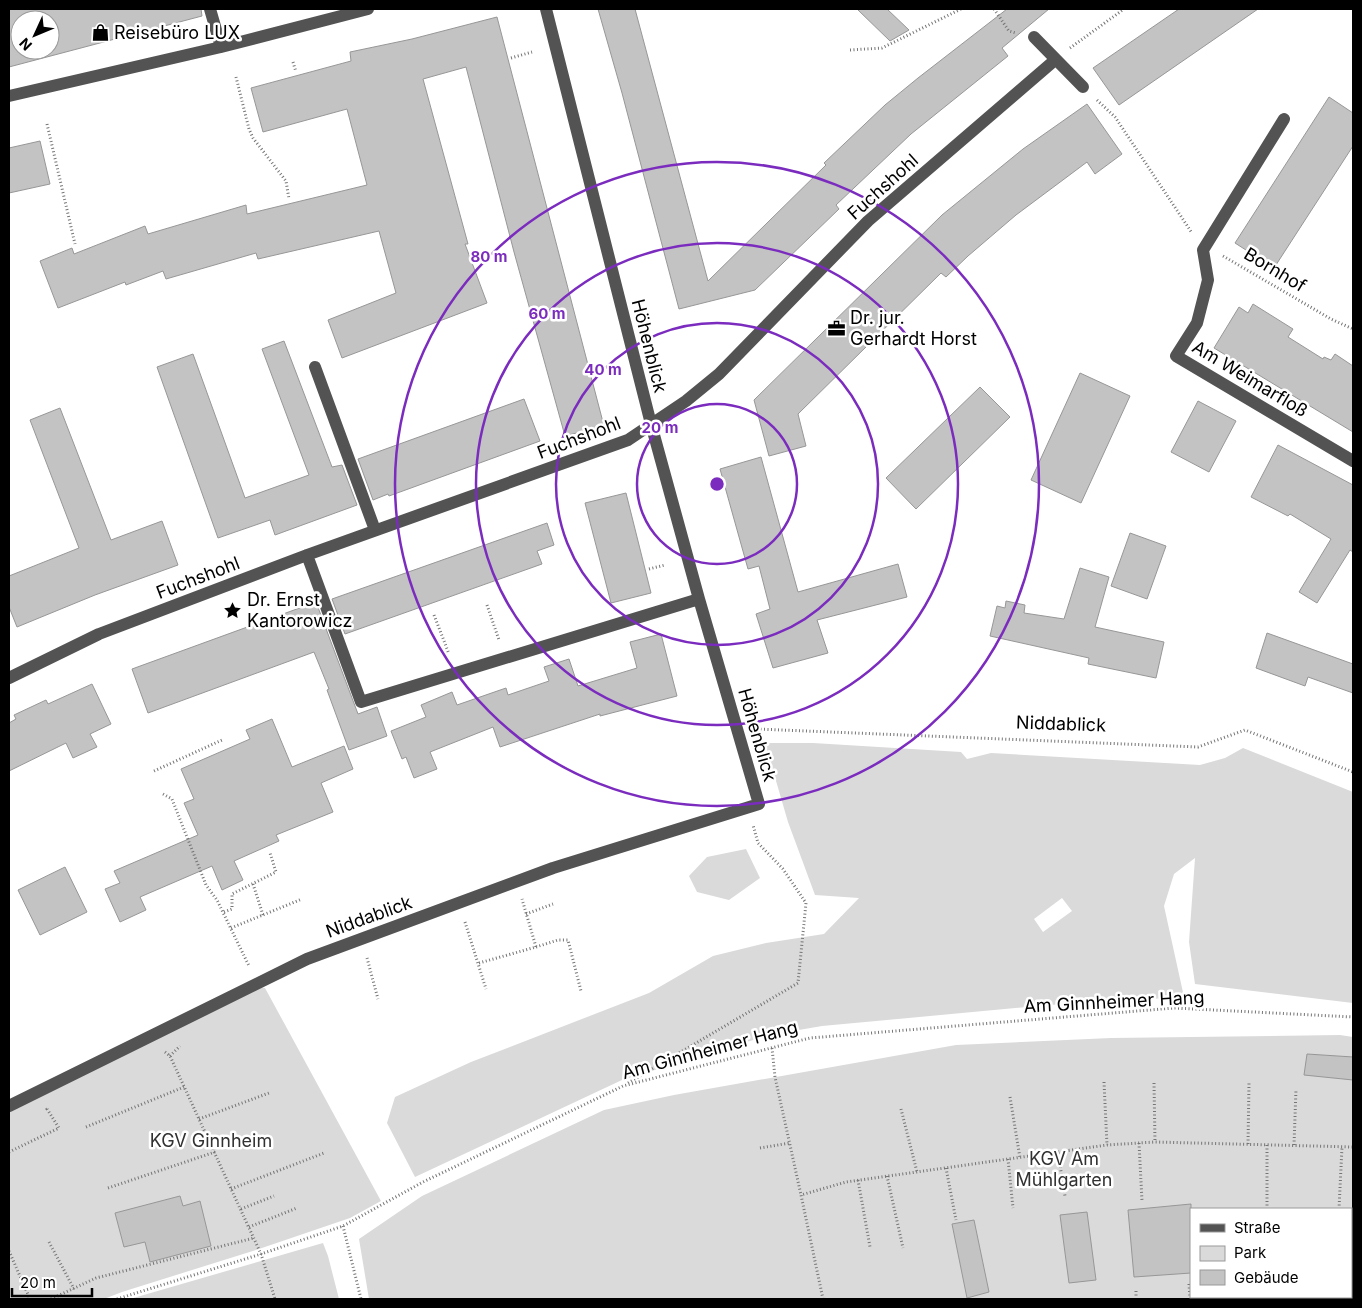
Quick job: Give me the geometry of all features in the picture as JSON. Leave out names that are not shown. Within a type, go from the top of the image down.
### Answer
[{"type":"street","points":[[210,9],[221,47]]},
{"type":"street","points":[[9,96],[221,47],[368,9]]},
{"type":"street","name":"Höhenblick","points":[[546,9],[651,424],[699,599],[759,804]]},
{"type":"street","points":[[1034,38],[1083,87]]},
{"type":"street","name":"Fuchshohl","points":[[9,678],[99,634],[375,530],[628,440],[686,401],[720,374],[868,221],[1055,60]]},
{"type":"street","points":[[1203,250],[1284,119]]},
{"type":"street","name":"Am Weimarfloß","points":[[1203,250],[1208,280],[1197,322],[1176,356],[1353,461]]},
{"type":"street","points":[[315,366],[375,530]]},
{"type":"street","points":[[307,555],[361,702],[699,599]]},
{"type":"street","name":"Niddablick","points":[[9,1106],[300,962],[552,868],[759,804]]},
{"type":"path","points":[[850,50],[882,48],[960,9]]},
{"type":"path","points":[[994,9],[1009,31],[1034,38]]},
{"type":"path","points":[[1078,41],[1124,9]]},
{"type":"path","points":[[511,58],[532,52]]},
{"type":"path","points":[[293,62],[296,72]]},
{"type":"path","points":[[236,77],[249,130],[286,181],[290,199]]},
{"type":"path","points":[[1083,87],[1115,117],[1203,250]]},
{"type":"path","points":[[47,124],[75,244]]},
{"type":"path","name":"Bornhof","points":[[1203,250],[1224,256],[1331,319],[1353,329]]},
{"type":"path","points":[[649,569],[665,565]]},
{"type":"path","points":[[487,605],[505,658]]},
{"type":"path","points":[[434,615],[456,673]]},
{"type":"path","name":"Niddablick","points":[[756,729],[1198,747],[1245,730],[1353,772]]},
{"type":"path","points":[[154,771],[222,740]]},
{"type":"path","points":[[163,794],[172,799],[206,885],[218,900],[257,982]]},
{"type":"path","points":[[623,1086],[798,983],[806,903],[782,869],[758,843],[753,825],[759,804]]},
{"type":"path","points":[[224,912],[232,909],[232,894],[276,872],[270,853]]},
{"type":"path","points":[[516,882],[536,947]]},
{"type":"path","points":[[253,884],[263,915]]},
{"type":"path","points":[[231,928],[302,898]]},
{"type":"path","points":[[526,914],[553,904]]},
{"type":"path","points":[[465,922],[486,989]]},
{"type":"path","points":[[361,938],[378,999]]},
{"type":"path","points":[[478,963],[558,940],[568,940],[581,991]]},
{"type":"path","name":"Am Ginnheimer Hang","points":[[117,1299],[343,1226],[423,1182],[623,1086],[810,1038],[1174,1008],[1353,1017]]},
{"type":"path","points":[[772,1048],[775,1077],[823,1299]]},
{"type":"path","points":[[157,1056],[165,1052],[170,1056],[261,1254],[275,1299]]},
{"type":"path","points":[[1104,1082],[1107,1145]]},
{"type":"path","points":[[1154,1083],[1155,1142]]},
{"type":"path","points":[[1248,1144],[1250,1083]]},
{"type":"path","points":[[86,1127],[184,1087]]},
{"type":"path","points":[[1294,1146],[1296,1089]]},
{"type":"path","points":[[199,1120],[269,1093]]},
{"type":"path","points":[[1010,1097],[1020,1158]]},
{"type":"path","points":[[9,1152],[59,1128],[48,1109],[56,1105]]},
{"type":"path","points":[[902,1109],[917,1172]]},
{"type":"path","points":[[801,1195],[858,1180],[1107,1145],[1155,1142],[1353,1147]]},
{"type":"path","points":[[760,1148],[790,1143]]},
{"type":"path","points":[[1139,1143],[1142,1201]]},
{"type":"path","points":[[1267,1145],[1267,1208]]},
{"type":"path","points":[[1339,1208],[1342,1147]]},
{"type":"path","points":[[108,1188],[214,1152]]},
{"type":"path","points":[[1058,1152],[1065,1196]]},
{"type":"path","points":[[231,1189],[324,1153]]},
{"type":"path","points":[[1008,1160],[1013,1208]]},
{"type":"path","points":[[946,1168],[956,1220]]},
{"type":"path","points":[[887,1176],[903,1248]]},
{"type":"path","points":[[858,1180],[870,1247]]},
{"type":"path","points":[[241,1209],[274,1196]]},
{"type":"path","points":[[249,1227],[297,1208]]},
{"type":"path","points":[[343,1226],[361,1299]]},
{"type":"path","points":[[51,1299],[96,1278],[254,1238]]},
{"type":"path","points":[[49,1242],[74,1289]]},
{"type":"path","points":[[9,1251],[30,1299]]},
{"type":"path","points":[[1189,1284],[1190,1299]]},
{"type":"path","points":[[1136,1291],[1136,1299]]},
{"type":"green space","points":[[765,743],[813,743],[961,752],[967,759],[991,753],[1200,765],[1225,758],[1243,748],[1353,792],[1353,1003],[1195,984],[1189,942],[1195,858],[1174,874],[1164,906],[1184,997],[1049,1005],[822,1026],[770,1035],[622,1080],[415,1177],[387,1123],[395,1097],[471,1062],[649,993],[713,956],[766,943],[824,934],[859,898],[815,895],[788,822]],"holes":[[[1062,898],[1072,911],[1043,932],[1034,919]]]},
{"type":"green space","points":[[746,849],[760,878],[729,900],[697,892],[689,876],[707,857]]},
{"type":"green space","name":"KGV Ginnheim","points":[[258,987],[265,988],[381,1201],[350,1218],[104,1299],[9,1299],[9,1111]]},
{"type":"green space","name":"KGV Am Mühlgarten","points":[[1340,1035],[1353,1037],[1353,1299],[369,1299],[359,1239],[422,1196],[604,1110],[674,1095],[956,1045],[1111,1038]]},
{"type":"green space","points":[[323,1243],[339,1299],[130,1299]]},
{"type":"building","points":[[9,9],[201,9],[202,16],[60,54],[60,10],[10,10],[10,60],[35,60],[9,67]]},
{"type":"building","points":[[598,9],[635,9],[708,281],[826,165],[824,163],[885,105],[918,78],[1007,9],[1049,9],[1002,48],[1008,56],[911,134],[836,205],[839,209],[755,290],[679,309]]},
{"type":"building","points":[[857,9],[887,9],[909,30],[890,41]]},
{"type":"building","points":[[1179,9],[1258,9],[1119,105],[1093,68]]},
{"type":"building","points":[[497,17],[604,426],[565,436],[514,252],[466,67],[423,79],[468,244],[465,244],[487,303],[342,358],[328,320],[396,293],[379,231],[258,259],[256,253],[166,279],[163,271],[126,285],[125,282],[58,308],[40,261],[72,248],[74,254],[145,226],[148,234],[246,205],[247,214],[367,185],[347,109],[263,132],[251,88],[351,61],[350,52],[412,39]]},
{"type":"building","points":[[1329,97],[1353,113],[1353,146],[1274,268],[1235,243]]},
{"type":"building","points":[[1087,104],[1122,154],[1095,174],[1087,162],[1016,215],[946,277],[941,273],[798,414],[806,446],[769,456],[754,400],[942,215],[1023,149]]},
{"type":"building","points":[[40,141],[50,184],[9,193],[9,148]]},
{"type":"building","points":[[1253,304],[1293,329],[1288,337],[1323,359],[1324,357],[1331,360],[1335,354],[1353,366],[1353,432],[1214,348],[1239,307],[1248,313]]},
{"type":"building","points":[[284,341],[332,467],[342,465],[357,505],[275,535],[270,520],[218,538],[157,367],[193,354],[245,498],[309,475],[262,349]]},
{"type":"building","points":[[1080,373],[1130,396],[1081,503],[1031,480]]},
{"type":"building","points":[[980,387],[1010,417],[916,509],[886,478]]},
{"type":"building","points":[[524,399],[540,441],[389,496],[388,494],[373,500],[358,459]]},
{"type":"building","points":[[1198,401],[1236,421],[1209,472],[1171,452]]},
{"type":"building","points":[[60,408],[111,540],[162,521],[178,565],[95,595],[17,627],[9,607],[9,576],[79,548],[30,420]]},
{"type":"building","points":[[1278,445],[1353,485],[1353,552],[1350,550],[1317,603],[1299,592],[1331,539],[1290,514],[1288,516],[1251,497]]},
{"type":"building","points":[[761,457],[798,592],[898,564],[907,597],[817,620],[828,653],[773,668],[756,614],[770,609],[759,566],[748,569],[720,469]]},
{"type":"building","points":[[626,493],[651,593],[611,603],[585,503]]},
{"type":"building","points":[[547,523],[554,545],[537,551],[542,564],[345,634],[332,599]]},
{"type":"building","points":[[1130,533],[1166,546],[1147,599],[1111,586]]},
{"type":"building","points":[[1080,568],[1109,577],[1095,627],[1164,642],[1156,678],[1088,664],[1089,658],[990,636],[997,606],[1005,608],[1006,601],[1025,605],[1024,613],[1064,619]]},
{"type":"building","points":[[316,602],[358,714],[377,707],[387,736],[349,750],[327,690],[329,689],[314,652],[148,713],[132,669]]},
{"type":"building","points":[[1267,633],[1353,664],[1353,693],[1308,677],[1305,686],[1256,668]]},
{"type":"building","points":[[661,634],[677,696],[600,716],[600,714],[500,747],[493,727],[430,752],[437,769],[414,778],[406,757],[402,759],[391,731],[426,717],[421,705],[452,692],[457,705],[506,688],[508,695],[549,681],[544,667],[569,659],[578,686],[637,668],[630,642]]},
{"type":"building","points":[[92,684],[111,724],[90,734],[97,747],[73,758],[66,743],[9,771],[9,723],[16,719],[14,715],[46,700],[48,704]]},
{"type":"building","points":[[272,719],[292,767],[344,746],[353,769],[321,783],[333,812],[276,835],[279,841],[234,861],[243,880],[222,890],[212,866],[140,897],[146,910],[120,922],[105,889],[120,883],[114,871],[198,835],[184,803],[194,799],[181,769],[250,739],[246,730]]},
{"type":"building","points":[[65,867],[87,912],[40,935],[18,890]]},
{"type":"building","points":[[1307,1054],[1353,1057],[1353,1080],[1304,1075]]},
{"type":"building","points":[[180,1196],[183,1206],[200,1201],[211,1246],[150,1262],[145,1242],[124,1247],[115,1213]]},
{"type":"building","points":[[1191,1204],[1190,1273],[1134,1277],[1128,1210]]},
{"type":"building","points":[[1087,1212],[1096,1280],[1069,1283],[1060,1215]]},
{"type":"building","points":[[974,1220],[989,1292],[967,1298],[952,1224]]},
{"type":"place","name":"Reisebüro LUX","points":[[100,33]]},
{"type":"place","name":"Dr. jur. Gerhardt Horst","points":[[836,328]]},
{"type":"place","name":"Dr. Ernst Kantorowicz","points":[[233,610]]}]
